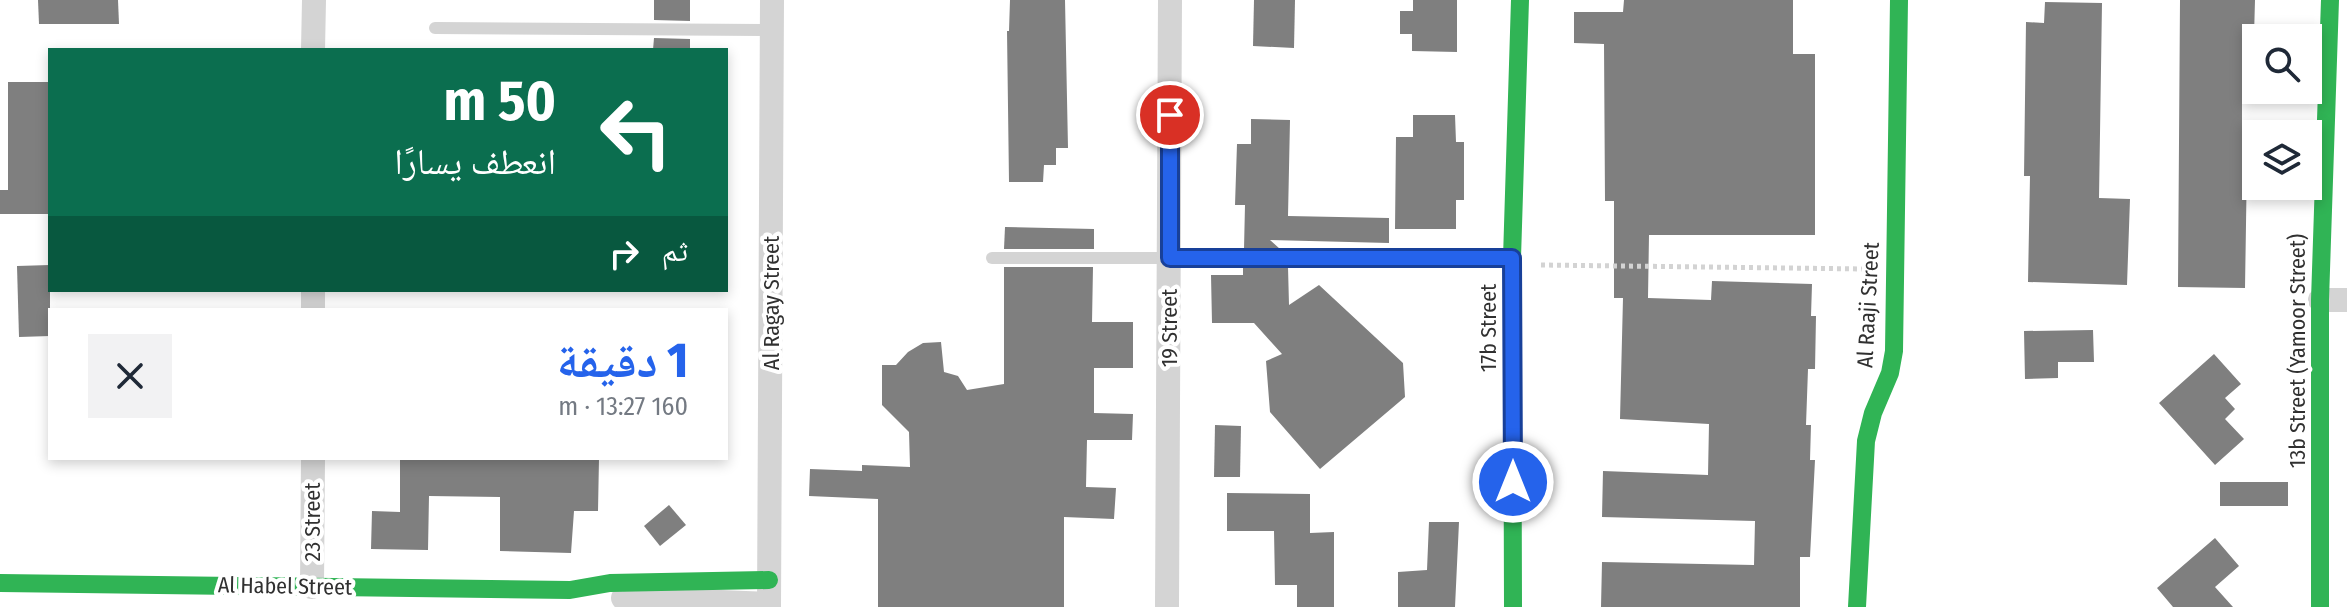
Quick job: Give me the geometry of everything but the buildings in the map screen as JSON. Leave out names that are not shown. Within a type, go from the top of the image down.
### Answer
[{"type":"street","points":[[313,48],[314,0]]},
{"type":"street","name":"Al Ragay Street","points":[[769,597],[772,0]]},
{"type":"street","name":"19 Street","points":[[1167,607],[1170,0]]},
{"type":"street","name":"17b Street","points":[[1513,607],[1512,262],[1520,0]]},
{"type":"street","name":"Al Raaji Street","points":[[1857,607],[1864,453],[1873,413],[1883,394],[1894,351],[1899,0]]},
{"type":"street","name":"13b Street (Yamoor Street)","points":[[2320,607],[2320,300],[2330,0]]},
{"type":"street","points":[[2320,300],[2347,300]]},
{"type":"street","name":"23 Street","points":[[312,587],[313,460]]},
{"type":"street","name":"Al Habel Street","points":[[0,583],[312,587],[418,593],[570,590],[609,597],[769,597]]},
{"type":"lane","points":[[435,28],[772,30]]},
{"type":"lane","points":[[992,258],[1512,262]]},
{"type":"path","points":[[1512,262],[1895,269]]},
{"type":"traffic: fast","points":[[1513,607],[1512,258],[1520,0]]},
{"type":"traffic: fast","points":[[1857,607],[1866,441],[1873,413],[1890,373],[1894,351],[1899,0]]},
{"type":"traffic: fast","points":[[2320,607],[2320,300],[2330,0]]},
{"type":"traffic: fast","points":[[0,583],[570,590],[610,583],[769,580]]},
{"type":"route","points":[[1170,115],[1170,258],[1512,258],[1513,482]]}]
